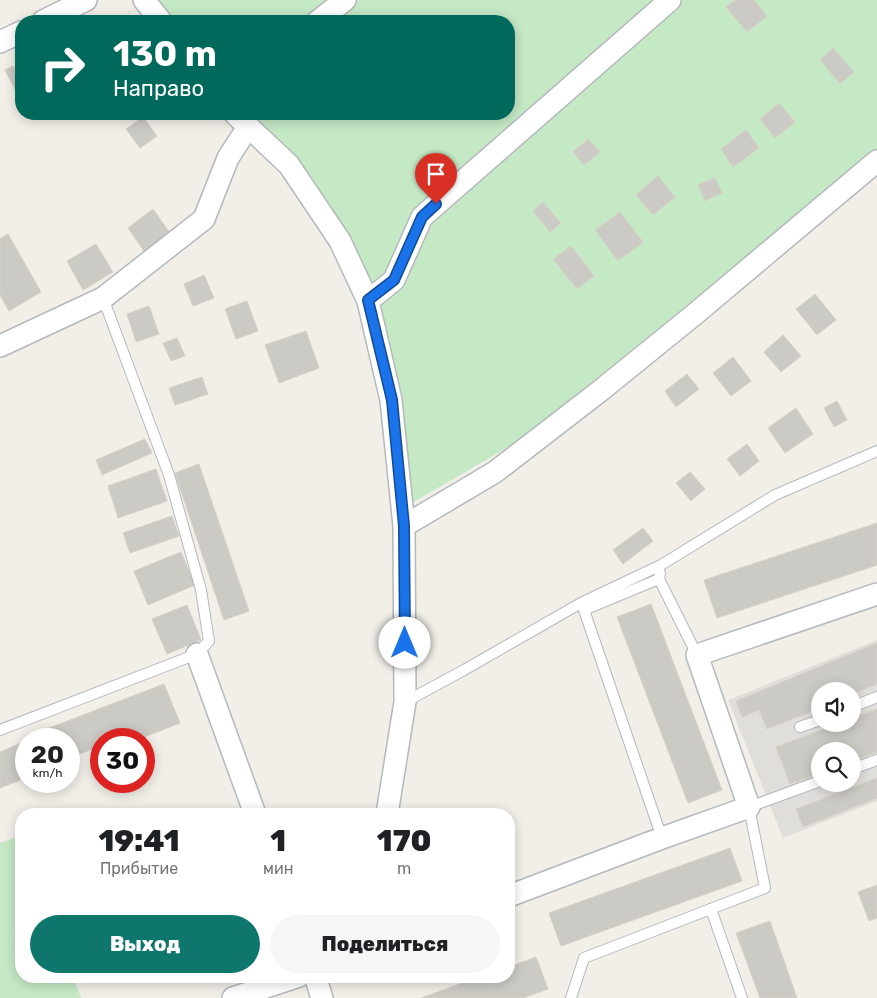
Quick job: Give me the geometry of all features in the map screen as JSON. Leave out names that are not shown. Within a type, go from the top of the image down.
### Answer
[{"type":"street","points":[[55,15],[86,0]]},
{"type":"street","points":[[144,0],[156,15]]},
{"type":"street","points":[[326,15],[345,0]]},
{"type":"street","points":[[368,300],[394,280],[422,217],[670,0]]},
{"type":"street","points":[[0,42],[15,35]]},
{"type":"street","points":[[0,346],[103,298],[204,219],[242,121],[289,165],[340,241],[368,300],[392,400],[404,526],[405,702],[388,808]]},
{"type":"street","points":[[404,526],[503,466],[695,314],[877,161]]},
{"type":"street","points":[[515,894],[662,838],[749,808],[697,655],[877,594]]},
{"type":"street","points":[[197,654],[253,808]]},
{"type":"street","points":[[233,998],[278,983]]},
{"type":"street","points":[[317,983],[322,998]]},
{"type":"lane","points":[[0,730],[197,654],[209,641],[201,590],[169,475],[103,298]]},
{"type":"lane","points":[[405,702],[661,565],[775,495],[877,451]]},
{"type":"lane","points":[[661,565],[659,579],[697,655]]},
{"type":"lane","points":[[582,606],[659,579]]},
{"type":"lane","points":[[582,606],[662,838]]},
{"type":"lane","points":[[861,704],[877,698]]},
{"type":"lane","points":[[800,727],[811,723]]},
{"type":"lane","points":[[861,766],[877,760]]},
{"type":"lane","points":[[571,998],[584,958],[765,888],[749,808],[811,784]]},
{"type":"lane","points":[[711,909],[742,998]]},
{"type":"shaded area","points":[[877,640],[877,801],[783,838],[728,700]]},
{"type":"green space","points":[[159,0],[877,0],[877,155],[709,288],[598,386],[505,449],[405,507],[377,294],[253,120],[515,120],[515,15],[171,15]]},
{"type":"green space","points":[[15,838],[15,983],[76,983],[81,998],[0,998],[0,843]]},
{"type":"building","points":[[735,0],[754,0],[767,16],[747,32],[726,7]]},
{"type":"building","points":[[833,48],[854,72],[840,84],[820,60]]},
{"type":"building","points":[[13,66],[15,70],[15,89],[5,70]]},
{"type":"building","points":[[779,103],[795,122],[775,138],[760,119]]},
{"type":"building","points":[[139,120],[145,120],[157,136],[140,148],[126,129]]},
{"type":"building","points":[[746,130],[759,148],[733,167],[721,149]]},
{"type":"building","points":[[588,139],[600,152],[584,165],[573,152]]},
{"type":"building","points":[[658,176],[675,197],[653,215],[636,195]]},
{"type":"building","points":[[715,178],[722,193],[705,201],[698,185]]},
{"type":"building","points":[[543,202],[561,223],[550,232],[533,211]]},
{"type":"building","points":[[153,209],[169,232],[144,251],[128,228]]},
{"type":"building","points":[[620,212],[643,242],[618,261],[595,230]]},
{"type":"building","points":[[8,234],[41,292],[9,311],[0,295],[0,239]]},
{"type":"building","points":[[96,244],[113,272],[83,290],[67,261]]},
{"type":"building","points":[[571,246],[594,276],[577,289],[553,259]]},
{"type":"building","points":[[204,275],[214,298],[193,306],[184,284]]},
{"type":"building","points":[[815,294],[836,320],[817,335],[796,309]]},
{"type":"building","points":[[247,301],[258,331],[236,339],[225,309]]},
{"type":"building","points":[[149,306],[159,334],[136,342],[127,314]]},
{"type":"building","points":[[306,331],[319,368],[279,383],[265,345]]},
{"type":"building","points":[[783,335],[801,356],[781,372],[764,352]]},
{"type":"building","points":[[177,338],[185,356],[171,361],[163,343]]},
{"type":"building","points":[[733,357],[751,381],[731,396],[713,373]]},
{"type":"building","points":[[687,374],[699,389],[676,407],[665,391]]},
{"type":"building","points":[[202,377],[208,394],[175,405],[169,388]]},
{"type":"building","points":[[837,401],[847,420],[834,427],[824,408]]},
{"type":"building","points":[[796,408],[813,434],[785,453],[768,428]]},
{"type":"building","points":[[145,439],[152,453],[102,475],[96,460]]},
{"type":"building","points":[[747,444],[759,461],[740,476],[727,459]]},
{"type":"building","points":[[199,464],[249,611],[224,620],[175,473]]},
{"type":"building","points":[[156,469],[167,501],[118,518],[108,486]]},
{"type":"building","points":[[690,472],[705,489],[691,501],[676,483]]},
{"type":"building","points":[[172,516],[179,536],[130,553],[123,533]]},
{"type":"building","points":[[877,523],[877,565],[717,618],[704,580]]},
{"type":"building","points":[[643,528],[653,541],[623,564],[613,550]]},
{"type":"building","points":[[181,552],[195,585],[148,605],[134,571]]},
{"type":"building","points":[[651,604],[722,790],[688,803],[617,617]]},
{"type":"building","points":[[187,605],[201,640],[167,654],[152,619]]},
{"type":"building","points":[[877,643],[877,684],[861,690],[861,682],[811,682],[811,712],[767,729],[759,710],[742,717],[736,701]]},
{"type":"building","points":[[164,684],[180,723],[155,733],[155,728],[90,728],[90,750],[80,754],[80,728],[49,728]]},
{"type":"building","points":[[877,709],[877,752],[861,758],[861,742],[811,742],[811,776],[790,784],[776,747],[816,732],[861,732],[861,715]]},
{"type":"building","points":[[15,746],[15,782],[0,788],[0,752]]},
{"type":"building","points":[[877,778],[877,798],[803,827],[796,809],[840,792],[861,792],[861,784]]},
{"type":"building","points":[[730,848],[742,881],[561,946],[549,913]]},
{"type":"building","points":[[877,885],[877,918],[869,921],[858,892]]},
{"type":"building","points":[[770,921],[797,998],[760,998],[736,933]]},
{"type":"building","points":[[536,957],[548,989],[523,998],[421,998],[463,983],[515,983],[515,965]]},
{"type":"route","points":[[405,643],[404,526],[392,400],[368,300],[394,280],[422,217],[436,204]]}]
